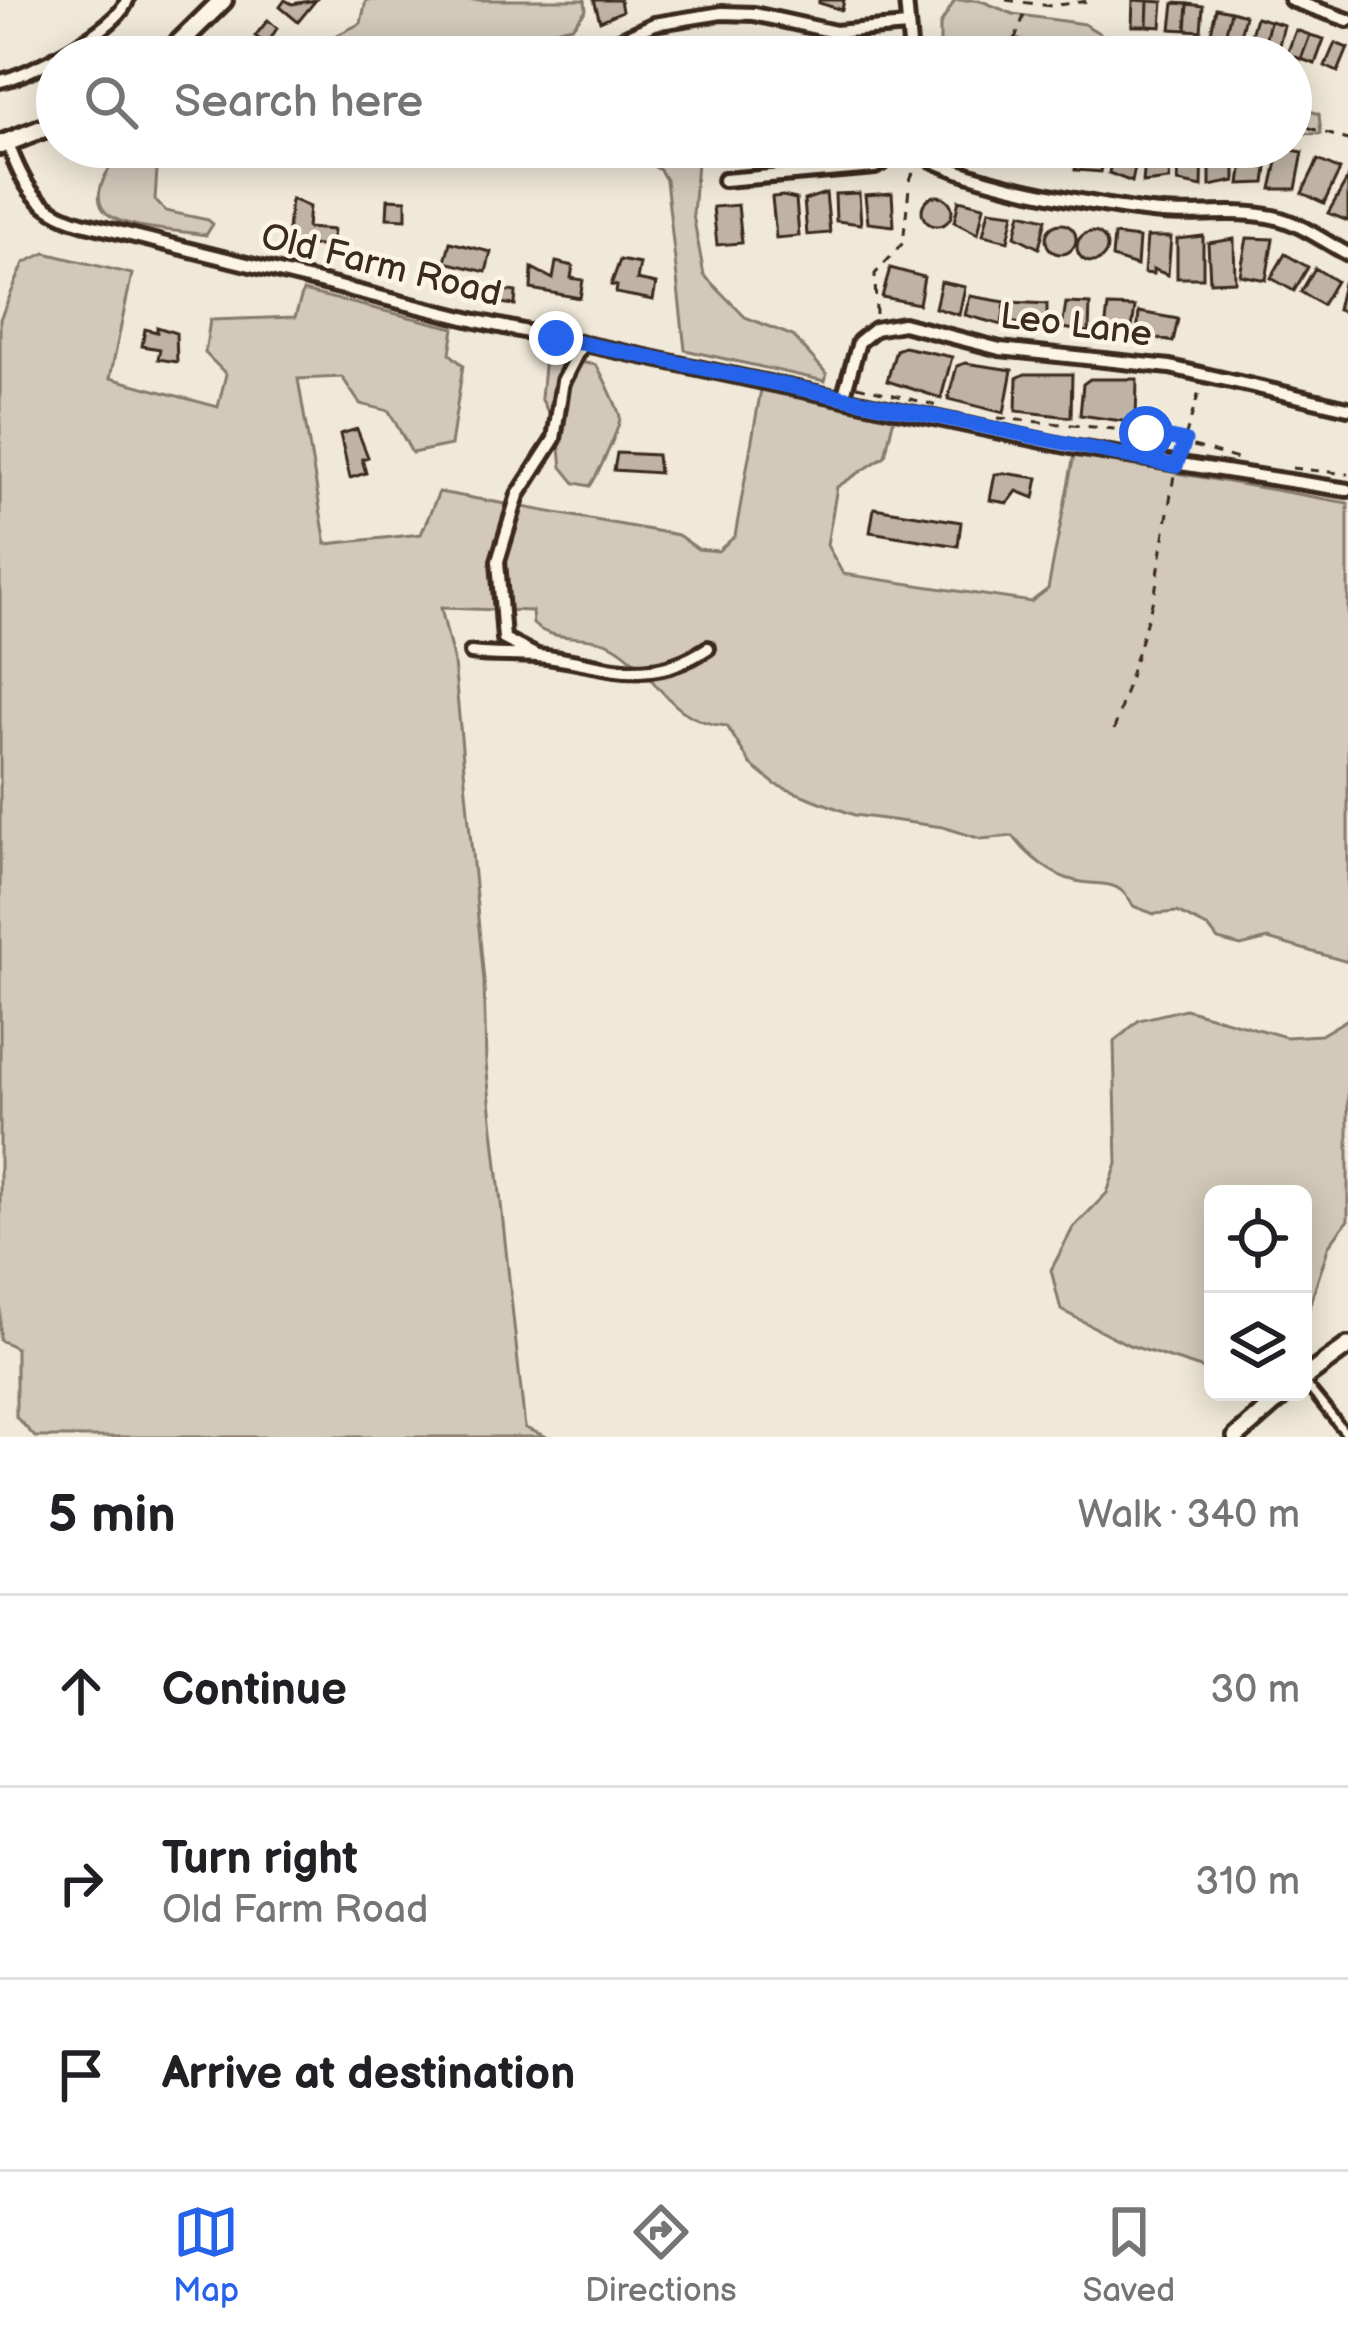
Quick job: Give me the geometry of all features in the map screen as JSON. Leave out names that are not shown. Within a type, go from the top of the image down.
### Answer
[{"type":"main road","points":[[187,36],[223,0]]},
{"type":"main road","points":[[4,145],[36,132]]},
{"type":"main road","points":[[1312,1373],[1348,1346]]},
{"type":"main road","points":[[1236,1437],[1277,1401]]},
{"type":"street","points":[[90,36],[110,25],[127,0]]},
{"type":"street","points":[[906,0],[908,36]]},
{"type":"street","points":[[1291,0],[1348,20]]},
{"type":"street","points":[[628,36],[654,24],[713,14],[745,13],[836,32],[907,26]]},
{"type":"street","points":[[0,81],[36,66]]},
{"type":"street","name":"Old Farm Road","points":[[4,145],[30,195],[67,219],[582,344],[1176,466],[1348,490]]},
{"type":"street","points":[[724,180],[863,168]]},
{"type":"street","points":[[945,168],[1154,213],[1268,215],[1297,224],[1348,254]]},
{"type":"street","name":"Leo Lane","points":[[844,398],[859,342],[874,328],[903,324],[1000,349],[1171,367],[1348,408]]},
{"type":"street","points":[[537,656],[504,639],[498,561],[518,494],[554,439],[563,381],[582,344]]},
{"type":"street","points":[[471,653],[537,656],[610,670],[660,672],[708,648]]},
{"type":"lane","points":[[1312,1391],[1348,1436]]},
{"type":"path","points":[[1006,0],[1028,5],[1095,0]]},
{"type":"path","points":[[1016,36],[1028,5]]},
{"type":"path","points":[[1312,129],[1348,140]]},
{"type":"path","points":[[876,316],[875,274],[902,243],[916,168]]},
{"type":"path","points":[[1114,730],[1155,592],[1176,466],[1202,382]]},
{"type":"path","points":[[856,386],[942,406]]},
{"type":"path","points":[[998,418],[1185,441],[1244,461]]},
{"type":"path","points":[[1276,466],[1348,474]]},
{"type":"shaded area","points":[[366,0],[585,0],[586,10],[573,26],[528,36],[335,36],[361,23]]},
{"type":"shaded area","points":[[955,0],[979,0],[1013,14],[1084,24],[1104,36],[940,36],[940,25]]},
{"type":"shaded area","points":[[1312,112],[1319,114],[1321,134],[1312,134]]},
{"type":"shaded area","points":[[110,168],[158,168],[155,200],[165,211],[213,224],[206,235],[115,219],[103,209],[99,195]]},
{"type":"shaded area","points":[[657,168],[697,168],[693,215],[704,275],[745,317],[793,336],[827,374],[825,381],[685,350],[666,180]]},
{"type":"shaded area","points":[[45,253],[132,274],[110,378],[218,407],[226,374],[205,353],[210,320],[295,317],[303,291],[454,328],[450,354],[463,365],[451,445],[412,453],[389,411],[360,404],[342,377],[298,379],[326,544],[421,534],[439,492],[678,535],[698,549],[718,551],[735,536],[761,389],[894,417],[885,456],[837,487],[827,545],[843,574],[1031,602],[1048,589],[1074,455],[1348,503],[1348,962],[1268,939],[1241,946],[1218,940],[1209,928],[1177,912],[1154,914],[1133,906],[1115,887],[1058,875],[1013,836],[981,839],[943,827],[854,815],[776,785],[751,765],[727,726],[706,722],[676,706],[614,646],[541,630],[533,624],[532,611],[441,608],[454,663],[484,981],[486,1063],[525,1428],[547,1437],[35,1437],[16,1417],[16,1348],[0,1340],[0,319],[24,263]]},
{"type":"shaded area","points":[[545,356],[596,365],[619,413],[613,440],[590,486],[575,483],[562,467],[558,432],[541,398]]},
{"type":"shaded area","points":[[1185,1009],[1286,1037],[1321,1035],[1348,1019],[1348,1220],[1329,1245],[1312,1299],[1312,1185],[1204,1185],[1204,1369],[1129,1345],[1061,1310],[1051,1270],[1073,1228],[1107,1193],[1117,1164],[1114,1042],[1139,1020]]},
{"type":"building","points":[[285,0],[292,4],[316,0],[298,22],[280,7]]},
{"type":"building","points":[[594,0],[620,0],[622,11],[600,21]]},
{"type":"building","points":[[844,0],[842,10],[819,3]]},
{"type":"building","points":[[1133,0],[1148,1],[1147,26],[1132,26]]},
{"type":"building","points":[[1148,1],[1163,2],[1161,27],[1147,26]]},
{"type":"building","points":[[1174,3],[1188,4],[1186,30],[1171,29]]},
{"type":"building","points":[[1188,4],[1203,6],[1201,31],[1186,30]]},
{"type":"building","points":[[1216,8],[1231,11],[1225,36],[1211,33]]},
{"type":"building","points":[[1231,11],[1245,15],[1240,36],[1225,36]]},
{"type":"building","points":[[1256,17],[1270,21],[1266,36],[1251,36]]},
{"type":"building","points":[[268,20],[277,28],[272,36],[255,36]]},
{"type":"building","points":[[1270,21],[1284,25],[1281,36],[1266,36]]},
{"type":"building","points":[[1310,36],[1324,39],[1315,64],[1312,63]]},
{"type":"building","points":[[1335,43],[1348,48],[1338,72],[1325,66]]},
{"type":"building","points":[[1318,160],[1340,170],[1324,203],[1302,193]]},
{"type":"building","points":[[1110,168],[1135,168],[1132,182],[1109,173]]},
{"type":"building","points":[[1144,168],[1170,168],[1169,180],[1143,183]]},
{"type":"building","points":[[1178,168],[1202,168],[1202,187],[1178,182]]},
{"type":"building","points":[[1210,168],[1235,168],[1235,181],[1210,186]]},
{"type":"building","points":[[1242,168],[1267,168],[1265,183],[1240,184]]},
{"type":"building","points":[[1276,168],[1300,168],[1296,189],[1271,189]]},
{"type":"building","points":[[1348,178],[1348,221],[1328,213]]},
{"type":"building","points":[[826,193],[830,233],[807,235],[804,200]]},
{"type":"building","points":[[859,193],[861,224],[836,221],[835,194]]},
{"type":"building","points":[[892,193],[894,226],[868,223],[865,195]]},
{"type":"building","points":[[937,196],[948,200],[952,211],[948,222],[937,226],[926,222],[922,211],[926,200]]},
{"type":"building","points":[[772,197],[796,199],[799,236],[776,238]]},
{"type":"building","points":[[291,199],[309,207],[307,228],[333,230],[331,248],[287,241]]},
{"type":"building","points":[[388,199],[406,200],[406,219],[387,218]]},
{"type":"building","points":[[959,200],[984,206],[978,234],[954,222]]},
{"type":"building","points":[[738,205],[742,243],[717,245],[713,207]]},
{"type":"building","points":[[989,210],[1014,213],[1008,241],[983,235]]},
{"type":"building","points":[[1021,213],[1046,219],[1039,248],[1015,236]]},
{"type":"building","points":[[1061,224],[1076,239],[1061,254],[1046,239]]},
{"type":"building","points":[[1092,232],[1107,247],[1092,262],[1077,247]]},
{"type":"building","points":[[1114,235],[1139,238],[1137,266],[1112,258]]},
{"type":"building","points":[[1203,236],[1203,278],[1177,278],[1177,239]]},
{"type":"building","points":[[1147,237],[1171,237],[1168,275],[1153,269],[1153,274],[1144,273]]},
{"type":"building","points":[[1247,238],[1273,239],[1266,280],[1240,275]]},
{"type":"building","points":[[1234,239],[1235,281],[1210,282],[1208,243]]},
{"type":"building","points":[[450,242],[491,252],[486,272],[445,262]]},
{"type":"building","points":[[1285,254],[1308,267],[1294,291],[1271,278]]},
{"type":"building","points":[[620,260],[640,264],[637,280],[656,284],[653,300],[616,293],[617,286],[611,285]]},
{"type":"building","points":[[556,262],[573,266],[571,278],[583,280],[580,298],[531,289],[532,268],[553,279]]},
{"type":"building","points":[[890,268],[924,277],[919,304],[882,297]]},
{"type":"building","points":[[1315,268],[1336,281],[1322,305],[1301,292]]},
{"type":"building","points":[[941,282],[965,287],[959,315],[935,308]]},
{"type":"building","points":[[1343,283],[1348,284],[1348,313],[1337,310]]},
{"type":"building","points":[[502,290],[516,292],[515,305],[500,303]]},
{"type":"building","points":[[970,296],[1005,302],[1002,325],[965,315]]},
{"type":"building","points":[[1010,302],[1047,304],[1047,328],[1009,322]]},
{"type":"building","points":[[1066,303],[1090,304],[1089,332],[1062,328]]},
{"type":"building","points":[[1108,306],[1135,307],[1131,336],[1105,330]]},
{"type":"building","points":[[1139,312],[1178,319],[1173,342],[1137,334]]},
{"type":"building","points":[[157,327],[176,333],[177,362],[158,359],[160,349],[142,346],[145,329],[157,332]]},
{"type":"building","points":[[904,347],[952,357],[941,398],[887,381],[896,350]]},
{"type":"building","points":[[957,366],[1012,370],[1004,413],[948,399]]},
{"type":"building","points":[[1072,374],[1071,417],[1016,411],[1017,378]]},
{"type":"building","points":[[1090,379],[1137,379],[1136,423],[1080,415],[1083,384]]},
{"type":"building","points":[[357,429],[368,457],[362,459],[366,473],[350,478],[340,434]]},
{"type":"building","points":[[617,453],[657,455],[659,473],[614,470]]},
{"type":"building","points":[[995,474],[1038,478],[1034,498],[1017,491],[1008,503],[990,500]]},
{"type":"building","points":[[874,508],[961,522],[958,546],[870,532]]},
{"type":"route","points":[[556,338],[1176,466],[1185,441],[1146,433]]}]
